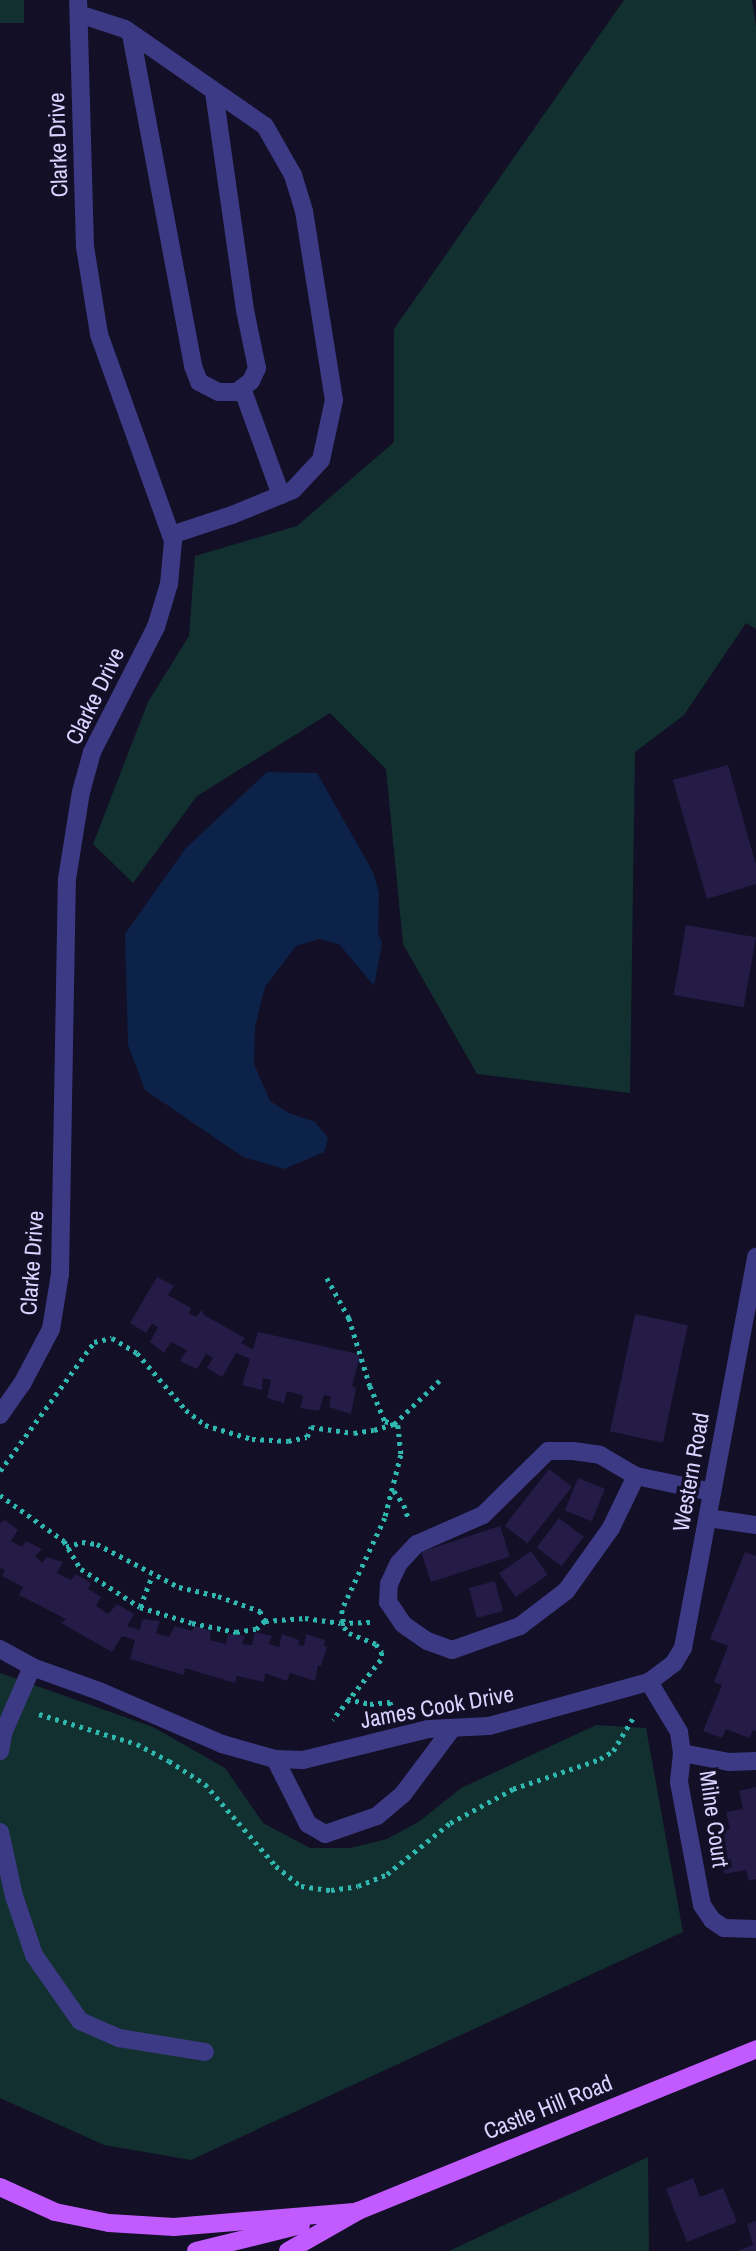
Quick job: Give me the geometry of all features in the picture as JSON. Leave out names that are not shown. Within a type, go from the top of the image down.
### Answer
[{"type":"main road","name":"Castle Hill Road","points":[[288,2251],[358,2211],[756,2049]]},
{"type":"main road","points":[[0,2188],[55,2212],[122,2224],[174,2227],[358,2211]]},
{"type":"main road","name":"Castle Hill Road","points":[[196,2251],[358,2211]]},
{"type":"main road","points":[[312,2251],[358,2211]]},
{"type":"street","points":[[78,7],[131,34],[265,126],[281,149],[293,175],[308,238],[334,400],[320,460],[293,490],[172,535]]},
{"type":"street","name":"Clarke Drive","points":[[0,1415],[22,1384],[51,1329],[60,1274],[67,878],[81,792],[92,752],[156,627],[169,584],[172,535],[99,334],[85,247],[78,7]]},
{"type":"street","points":[[131,34],[193,366],[199,382],[219,392],[237,392],[251,382],[257,368],[245,310],[214,91]]},
{"type":"street","points":[[242,388],[281,495]]},
{"type":"street","name":"Western Road","points":[[649,1682],[674,1663],[683,1648],[756,1257]]},
{"type":"street","points":[[636,1476],[611,1528],[566,1591],[520,1626],[452,1650],[427,1641],[403,1624],[388,1602],[389,1584],[399,1563],[416,1544],[483,1515],[548,1451],[600,1455],[636,1476],[712,1492]]},
{"type":"street","points":[[708,1518],[756,1525]]},
{"type":"street","name":"James Cook Drive","points":[[0,1649],[32,1667],[99,1691],[222,1744],[275,1759],[303,1760],[428,1729],[451,1730],[489,1726],[649,1682]]},
{"type":"street","points":[[0,1751],[4,1731],[32,1667]]},
{"type":"street","name":"Milne Court","points":[[649,1682],[679,1732],[682,1753],[679,1782],[702,1905],[712,1920],[724,1928],[756,1929]]},
{"type":"street","points":[[275,1759],[307,1824],[325,1834],[377,1816],[403,1794],[451,1730]]},
{"type":"street","points":[[682,1753],[729,1762],[756,1761]]},
{"type":"street","points":[[0,1832],[14,1896],[34,1955],[80,2021],[119,2038],[205,2052]]},
{"type":"path","points":[[327,1278],[349,1318],[370,1386],[385,1421],[398,1425],[401,1455],[393,1490],[373,1548],[342,1610],[341,1623],[349,1633],[376,1644],[383,1652],[381,1660],[347,1699],[333,1720]]},
{"type":"path","points":[[0,1471],[94,1342],[113,1338],[137,1353],[186,1410],[205,1425],[252,1439],[288,1441],[307,1437],[311,1427],[354,1433],[394,1424],[441,1378]]},
{"type":"path","points":[[393,1490],[404,1505],[416,1544]]},
{"type":"path","points":[[0,1495],[64,1541],[81,1569],[140,1607],[192,1623],[236,1632],[256,1629],[265,1621],[305,1618],[341,1623],[383,1621],[396,1614]]},
{"type":"path","points":[[66,1547],[82,1542],[97,1544],[152,1576],[179,1587],[218,1596],[260,1611],[265,1621]]},
{"type":"path","points":[[140,1607],[152,1576]]},
{"type":"path","points":[[347,1699],[370,1704],[390,1702],[402,1735]]},
{"type":"path","points":[[16,1705],[137,1744],[169,1761],[205,1784],[276,1866],[301,1886],[331,1890],[358,1886],[387,1874],[450,1823],[513,1789],[600,1759],[613,1751],[633,1718]]},
{"type":"green space","points":[[0,0],[24,0],[24,23],[0,23]]},
{"type":"green space","points":[[624,0],[752,0],[756,26],[756,629],[746,623],[684,715],[635,752],[630,1093],[477,1074],[403,944],[386,769],[330,713],[197,796],[133,883],[93,844],[148,702],[189,636],[195,556],[297,526],[394,442],[394,329]]},
{"type":"green space","points":[[0,1673],[153,1727],[225,1768],[263,1823],[310,1848],[350,1848],[387,1839],[420,1821],[461,1788],[596,1725],[646,1728],[683,1932],[191,2160],[104,2145],[0,2098]]},
{"type":"green space","points":[[648,2157],[649,2251],[449,2251]]},
{"type":"water","points":[[267,772],[317,773],[373,872],[379,893],[378,933],[382,943],[374,986],[339,944],[319,939],[296,946],[265,987],[255,1027],[254,1064],[270,1101],[289,1113],[315,1122],[328,1138],[324,1152],[284,1169],[243,1157],[145,1090],[128,1045],[125,934],[185,849]]},
{"type":"building","points":[[728,765],[756,865],[756,884],[707,899],[673,780]]},
{"type":"building","points":[[686,925],[756,937],[744,1007],[674,995]]},
{"type":"building","points":[[157,1277],[174,1286],[168,1295],[191,1308],[189,1313],[196,1317],[202,1310],[204,1315],[245,1338],[241,1343],[253,1349],[258,1332],[354,1353],[360,1357],[352,1386],[356,1388],[351,1414],[329,1407],[331,1397],[324,1395],[319,1411],[300,1408],[303,1396],[287,1391],[284,1403],[267,1398],[271,1380],[263,1378],[262,1390],[242,1385],[250,1359],[236,1353],[222,1377],[207,1368],[213,1358],[206,1354],[197,1369],[180,1361],[187,1350],[171,1342],[164,1353],[150,1342],[158,1327],[152,1324],[146,1333],[130,1323]]},
{"type":"building","points":[[635,1314],[688,1325],[663,1443],[610,1431]]},
{"type":"building","points":[[549,1469],[572,1487],[528,1544],[505,1526]]},
{"type":"building","points":[[578,1478],[605,1489],[592,1521],[565,1510]]},
{"type":"building","points":[[559,1518],[584,1537],[561,1566],[537,1548]]},
{"type":"building","points":[[5,1520],[18,1530],[11,1541],[22,1547],[26,1541],[42,1549],[35,1556],[42,1563],[47,1557],[63,1562],[57,1573],[71,1580],[76,1574],[91,1583],[88,1589],[101,1597],[96,1606],[108,1614],[117,1604],[134,1614],[127,1626],[140,1630],[142,1619],[160,1621],[156,1633],[169,1637],[175,1626],[192,1631],[195,1626],[211,1631],[210,1640],[226,1644],[228,1634],[245,1636],[242,1644],[252,1645],[255,1632],[272,1636],[269,1644],[279,1647],[282,1634],[299,1640],[298,1645],[304,1646],[306,1634],[325,1640],[324,1646],[327,1647],[321,1666],[318,1665],[315,1681],[290,1673],[287,1681],[265,1673],[264,1682],[237,1676],[235,1683],[185,1668],[184,1675],[130,1659],[135,1640],[122,1636],[112,1652],[61,1623],[66,1619],[19,1595],[23,1587],[2,1576],[5,1570],[0,1568],[0,1523]]},
{"type":"building","points":[[500,1526],[510,1556],[431,1582],[421,1552]]},
{"type":"building","points":[[531,1551],[548,1575],[516,1597],[499,1573]]},
{"type":"building","points":[[745,1552],[756,1556],[756,1731],[753,1730],[749,1738],[726,1729],[722,1738],[703,1731],[722,1685],[714,1682],[728,1646],[710,1639]]},
{"type":"building","points":[[495,1581],[503,1611],[477,1618],[469,1588]]},
{"type":"building","points":[[756,1787],[756,1879],[749,1881],[746,1870],[724,1874],[715,1832],[730,1829],[726,1812],[743,1809],[739,1791]]},
{"type":"building","points":[[693,2178],[700,2197],[723,2188],[737,2222],[687,2242],[666,2189]]},
{"type":"building","points":[[756,2221],[756,2251],[737,2251],[753,2245],[747,2224]]}]
